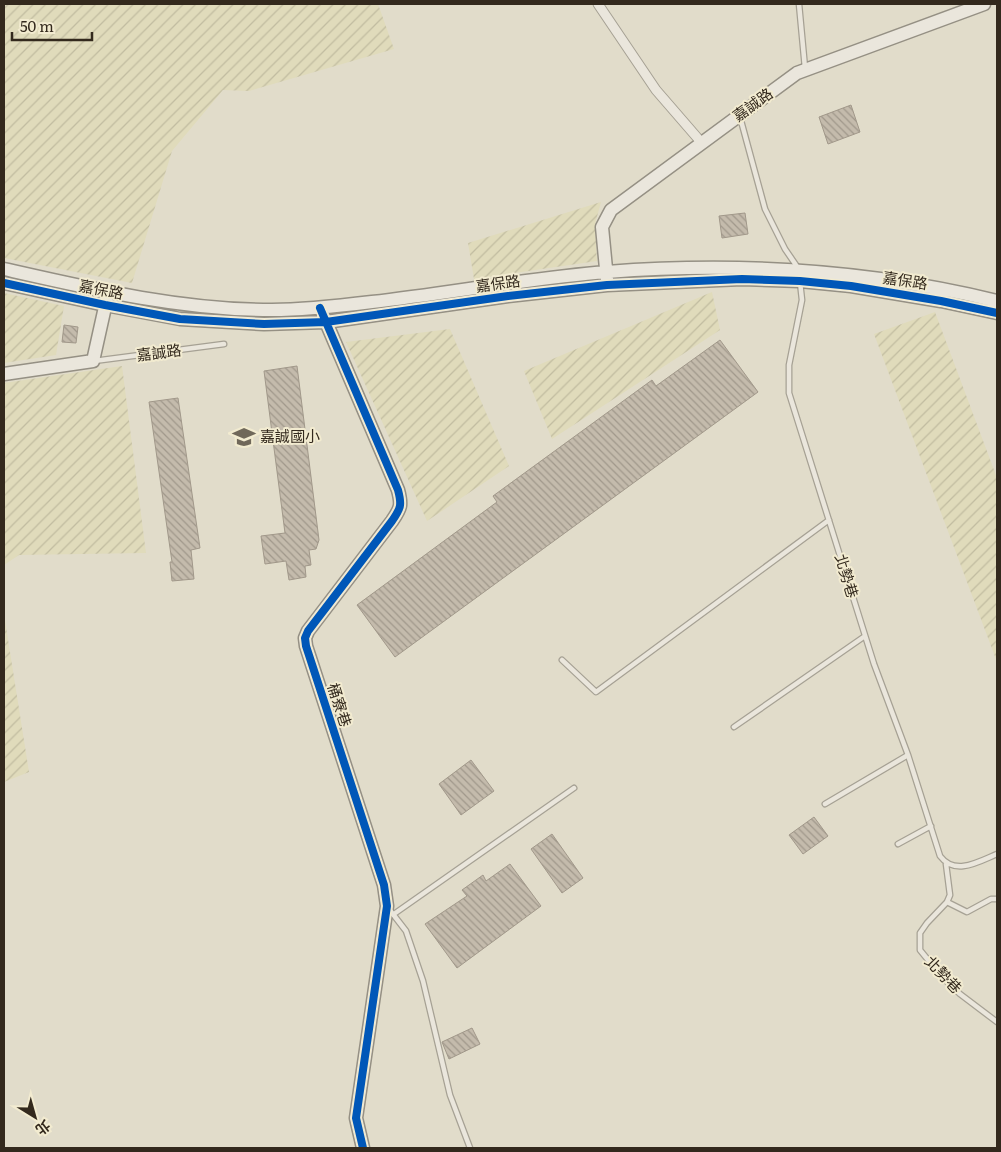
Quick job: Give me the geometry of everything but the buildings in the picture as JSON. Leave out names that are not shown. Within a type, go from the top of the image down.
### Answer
[{"type":"street","points":[[598,4],[656,90],[701,142]]},
{"type":"street","name":"嘉誠路","points":[[607,285],[602,227],[611,210],[701,142],[797,73],[984,4]]},
{"type":"street","name":"嘉保路","points":[[4,269],[157,301],[271,310],[320,308],[606,272],[732,268],[800,276],[894,292],[997,313]]},
{"type":"street","name":"嘉保路","points":[[4,283],[180,319],[264,324],[326,322],[508,296],[607,285],[800,276],[860,276],[919,284],[997,301]]},
{"type":"street","points":[[93,361],[108,292]]},
{"type":"street","name":"桶寮巷","points":[[320,308],[398,490],[401,503],[392,521],[308,631],[305,638],[384,884],[390,910],[356,1118],[363,1148]]},
{"type":"street","name":"嘉誠路","points":[[4,374],[93,361]]},
{"type":"lane","points":[[799,4],[805,70]]},
{"type":"lane","points":[[739,114],[765,209],[800,276]]},
{"type":"lane","name":"北勢巷","points":[[800,276],[802,300],[789,365],[789,393],[865,636],[908,755],[940,856],[946,864],[950,895],[947,902],[920,933],[920,950],[942,977],[960,994],[997,1022]]},
{"type":"lane","name":"嘉誠路","points":[[93,361],[224,344]]},
{"type":"lane","points":[[562,660],[596,692],[829,520]]},
{"type":"lane","points":[[734,727],[865,636]]},
{"type":"lane","points":[[825,804],[908,755]]},
{"type":"lane","points":[[470,1148],[450,1095],[424,981],[406,931],[390,910],[574,788]]},
{"type":"lane","points":[[898,844],[930,826]]},
{"type":"lane","points":[[946,864],[957,867],[976,863],[997,854]]},
{"type":"lane","points":[[947,902],[967,912],[997,899]]},
{"type":"shaded area","points":[[4,4],[378,4],[394,49],[249,91],[223,90],[172,151],[132,283],[4,258]]},
{"type":"shaded area","points":[[601,202],[595,224],[597,261],[474,279],[468,243]]},
{"type":"shaded area","points":[[712,292],[720,330],[552,439],[524,371]]},
{"type":"shaded area","points":[[4,293],[64,306],[56,355],[4,363]]},
{"type":"shaded area","points":[[935,312],[997,478],[997,662],[874,334]]},
{"type":"shaded area","points":[[450,329],[509,466],[427,521],[346,342]]},
{"type":"shaded area","points":[[122,366],[146,553],[19,555],[4,565],[4,383]]},
{"type":"shaded area","points":[[4,614],[29,772],[4,782]]},
{"type":"cycle path","points":[[4,283],[180,319],[264,324],[326,322],[508,296],[607,285],[742,279],[800,281],[851,286],[941,301],[997,313]]},
{"type":"cycle path","points":[[320,308],[398,490],[400,499],[399,509],[392,521],[308,631],[305,638],[384,885],[387,906],[356,1118],[363,1148]]},
{"type":"place","name":"嘉誠國小","points":[[244,437]]}]
